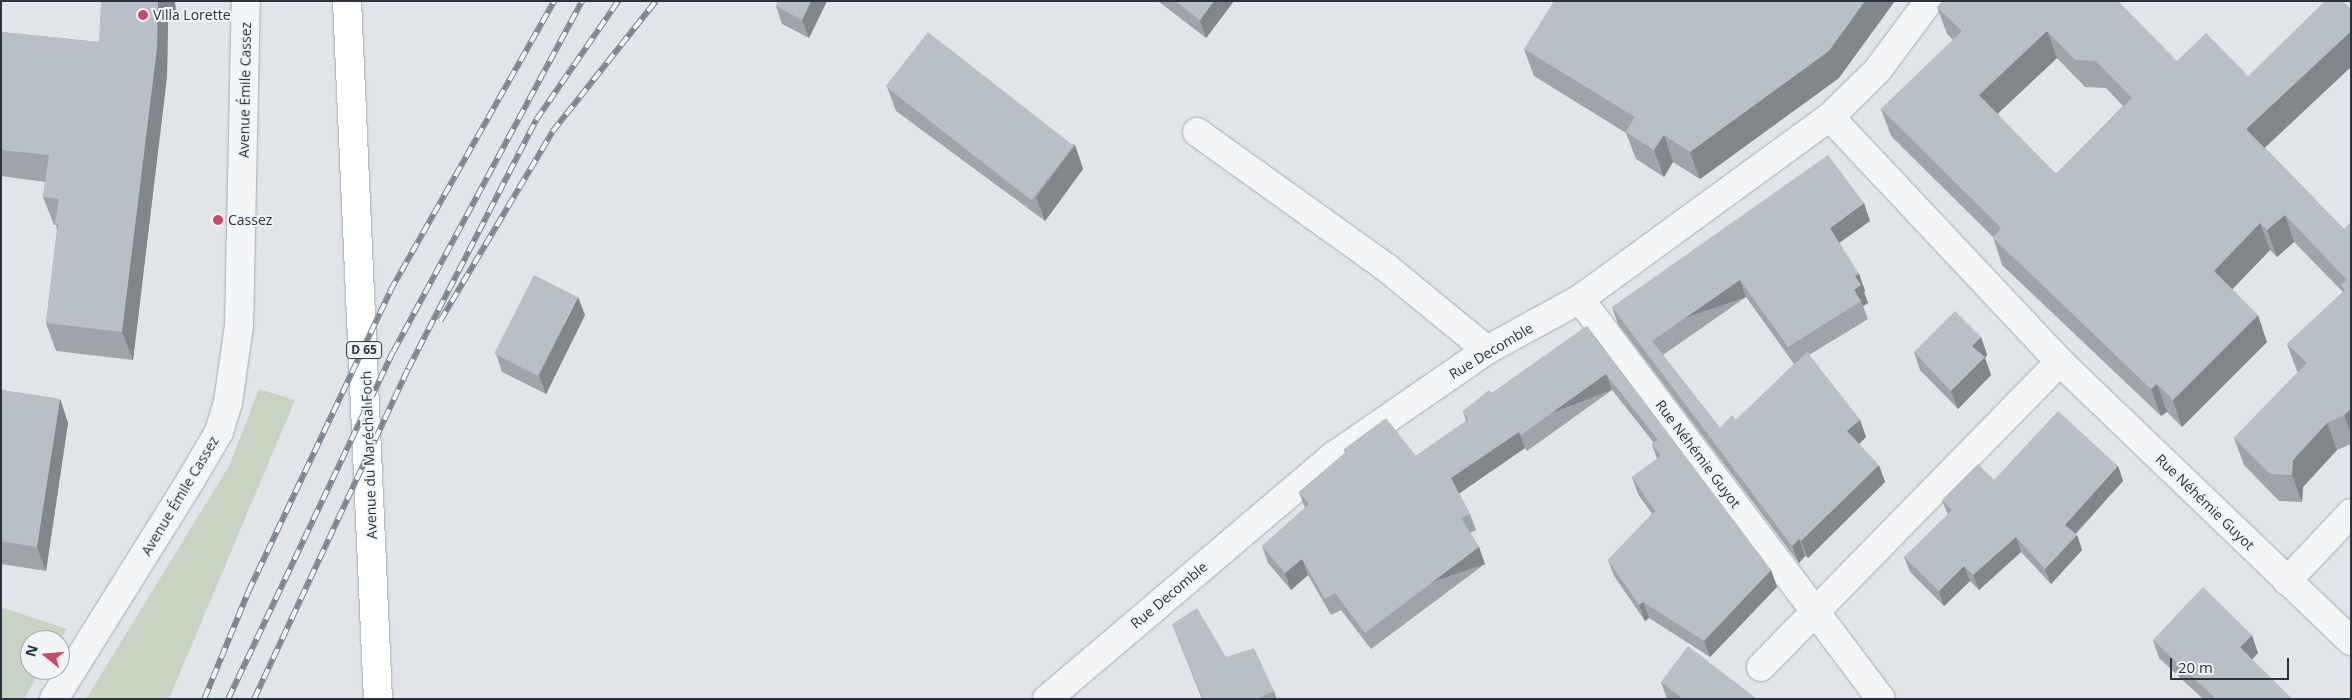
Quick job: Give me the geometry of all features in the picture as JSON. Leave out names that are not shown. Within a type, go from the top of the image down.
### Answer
[{"type":"main road","name":"Avenue du Maréchal Foch","points":[[347,1],[378,699]]},
{"type":"street","name":"Avenue Émile Cassez","points":[[54,699],[219,432],[228,402],[239,326],[246,1]]},
{"type":"street","name":"Rue Decomble","points":[[1047,699],[1332,456],[1487,350],[1580,298],[1830,117],[1877,71],[1929,1]]},
{"type":"street","name":"Rue Néhémie Guyot","points":[[1830,117],[2060,362],[2351,641]]},
{"type":"street","points":[[1197,132],[1387,268],[1487,350]]},
{"type":"street","name":"Rue Néhémie Guyot","points":[[1580,298],[1881,699]]},
{"type":"street","points":[[1760,667],[2060,362]]},
{"type":"street","points":[[2287,581],[2351,513]]},
{"type":"green space","points":[[259,389],[295,400],[169,699],[86,699],[229,466]]},
{"type":"green space","points":[[1,607],[67,629],[20,630],[20,680],[35,680],[24,699],[1,699]]},
{"type":"building","points":[[101,1],[158,1],[157,48],[122,332],[46,323],[58,224],[55,223],[59,199],[43,197],[49,155],[1,150],[1,32],[99,42]]},
{"type":"building","points":[[778,1],[811,1],[802,20],[776,6]]},
{"type":"building","points":[[1175,1],[1214,1],[1200,20]]},
{"type":"building","points":[[1554,1],[1865,1],[1829,51],[1690,152],[1664,135],[1654,150],[1626,132],[1635,117],[1524,49]]},
{"type":"building","points":[[1942,1],[2118,1],[2177,61],[2206,33],[2248,76],[2325,1],[2343,1],[2351,9],[2351,31],[2246,129],[2344,229],[2351,222],[2351,409],[2344,415],[2327,423],[2293,460],[2292,475],[2270,474],[2234,438],[2307,363],[2287,344],[2345,290],[2341,285],[2347,280],[2285,215],[2267,230],[2260,223],[2214,271],[2258,315],[2173,400],[2157,384],[2151,389],[1993,238],[2001,228],[1881,109],[1962,31],[1937,7]],"holes":[[[2047,31],[2075,60],[2096,61],[2132,98],[2056,174],[1979,95]]]},
{"type":"building","points":[[928,32],[1074,146],[1031,200],[886,86]]},
{"type":"building","points":[[1828,155],[1864,203],[1830,228],[1859,274],[1855,276],[1861,285],[1854,290],[1861,301],[1788,347],[1740,280],[1652,341],[1720,428],[1732,415],[1736,420],[1807,352],[1860,420],[1847,431],[1879,465],[1801,541],[1799,539],[1792,546],[1612,307]]},
{"type":"building","points":[[534,275],[578,297],[538,376],[494,353]]},
{"type":"building","points":[[1955,311],[1981,337],[1972,346],[1985,357],[1951,391],[1914,352]]},
{"type":"building","points":[[1587,326],[1771,570],[1704,641],[1643,602],[1639,605],[1608,560],[1655,511],[1632,477],[1661,456],[1652,444],[1658,440],[1606,374],[1521,435],[1519,432],[1451,478],[1470,514],[1461,518],[1479,547],[1365,633],[1335,593],[1325,599],[1302,559],[1285,573],[1262,546],[1309,504],[1299,492],[1346,452],[1344,449],[1386,418],[1416,456],[1468,420],[1463,411],[1489,390],[1492,393]]},
{"type":"building","points":[[1,390],[60,399],[37,547],[1,541]]},
{"type":"building","points":[[2058,411],[2118,466],[2065,525],[2077,535],[2045,569],[2016,537],[1973,575],[1964,566],[1939,591],[1904,557],[1952,510],[1942,500],[1978,464],[1994,480]]},
{"type":"building","points":[[2203,587],[2252,635],[2240,647],[2292,699],[2216,699],[2153,640]]},
{"type":"building","points":[[1197,608],[1226,657],[1254,648],[1274,691],[1259,699],[1203,699],[1172,624]]},
{"type":"building","points":[[1688,646],[1757,699],[1683,699],[1661,682]]},
{"type":"railway","points":[[204,699],[248,592],[390,291],[554,1]]},
{"type":"railway","points":[[228,699],[393,352],[582,1]]},
{"type":"railway","points":[[254,699],[408,369],[536,120],[618,1]]},
{"type":"railway","points":[[440,321],[552,132],[656,1]]},
{"type":"place","name":"Villa Lorette","points":[[143,15]]},
{"type":"place","name":"Cassez","points":[[218,220]]}]
